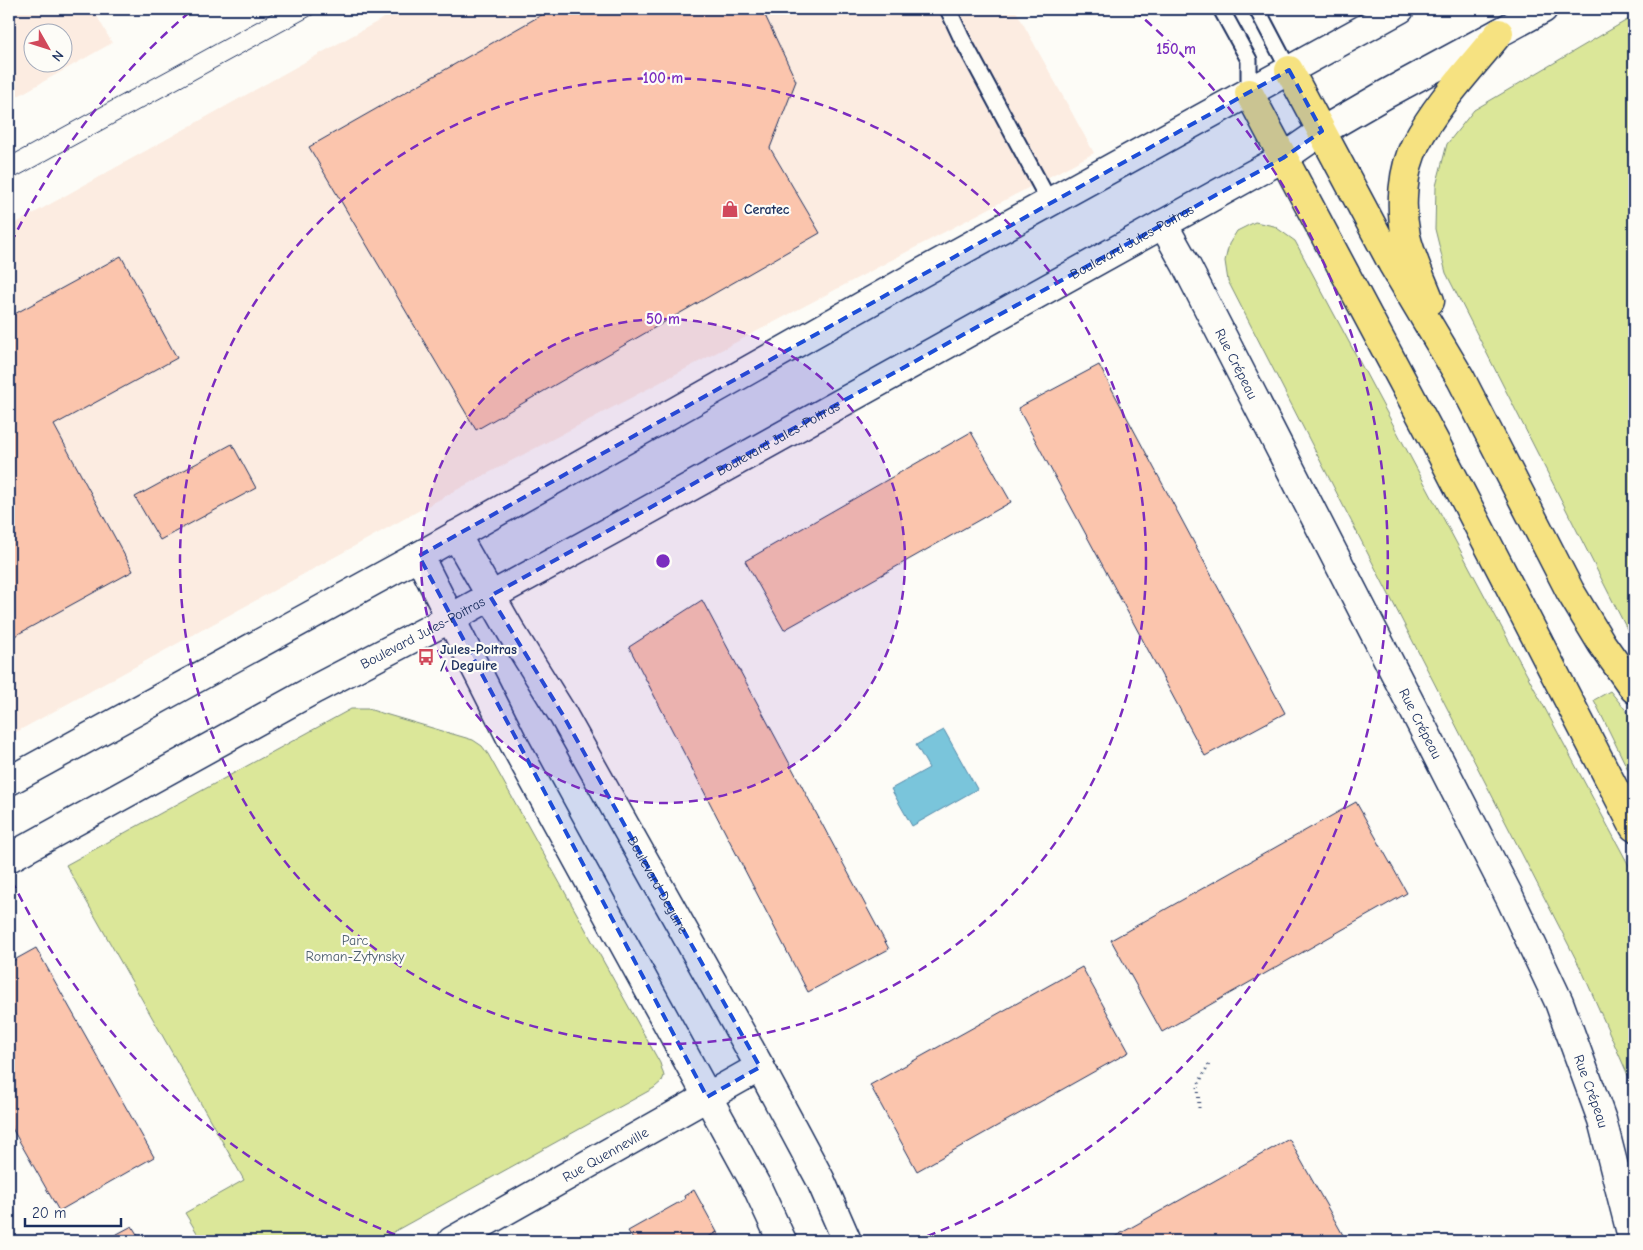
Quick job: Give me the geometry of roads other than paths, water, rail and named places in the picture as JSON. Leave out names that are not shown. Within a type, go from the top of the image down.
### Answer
[{"type":"highway","points":[[1461,379],[1406,237],[1403,203],[1404,185],[1408,163],[1416,143],[1430,121],[1499,33]]},
{"type":"highway","points":[[1289,70],[1352,184],[1392,263],[1461,379],[1570,591],[1602,644],[1634,690]]},
{"type":"highway","points":[[1249,93],[1436,442],[1634,827]]},
{"type":"street","points":[[9,782],[419,556],[1049,201],[1400,9]]},
{"type":"street","name":"Boulevard Jules-Poitras","points":[[9,858],[315,689],[451,618],[1283,158],[1322,131],[1386,94],[1543,9]]},
{"type":"street","name":"Rue Crépeau","points":[[1163,224],[1186,265],[1474,828],[1560,1002],[1606,1131],[1633,1241]]},
{"type":"street","name":"Boulevard Deguire","points":[[456,535],[490,596],[563,715],[760,1067],[820,1179],[847,1241]]},
{"type":"street","points":[[419,556],[513,742],[757,1187],[782,1241]]},
{"type":"street","name":"Rue Quenneville","points":[[452,1241],[760,1067]]},
{"type":"lane","points":[[948,9],[961,37],[1049,201]]},
{"type":"lane","points":[[1221,9],[1249,60],[1249,93]]},
{"type":"lane","points":[[1258,9],[1289,70]]},
{"type":"water","points":[[944,730],[977,789],[912,826],[891,789],[929,768],[916,745]]},
{"type":"tram line","points":[[9,157],[280,9]]},
{"type":"tram line","points":[[9,181],[323,9]]},
{"type":"place","name":"Ceratec","points":[[730,209]]},
{"type":"place","name":"Jules-Poitras / Deguire","points":[[426,657]]},
{"type":"park label","name":"Parc Roman-Zytynsky","points":[[355,948]]}]
